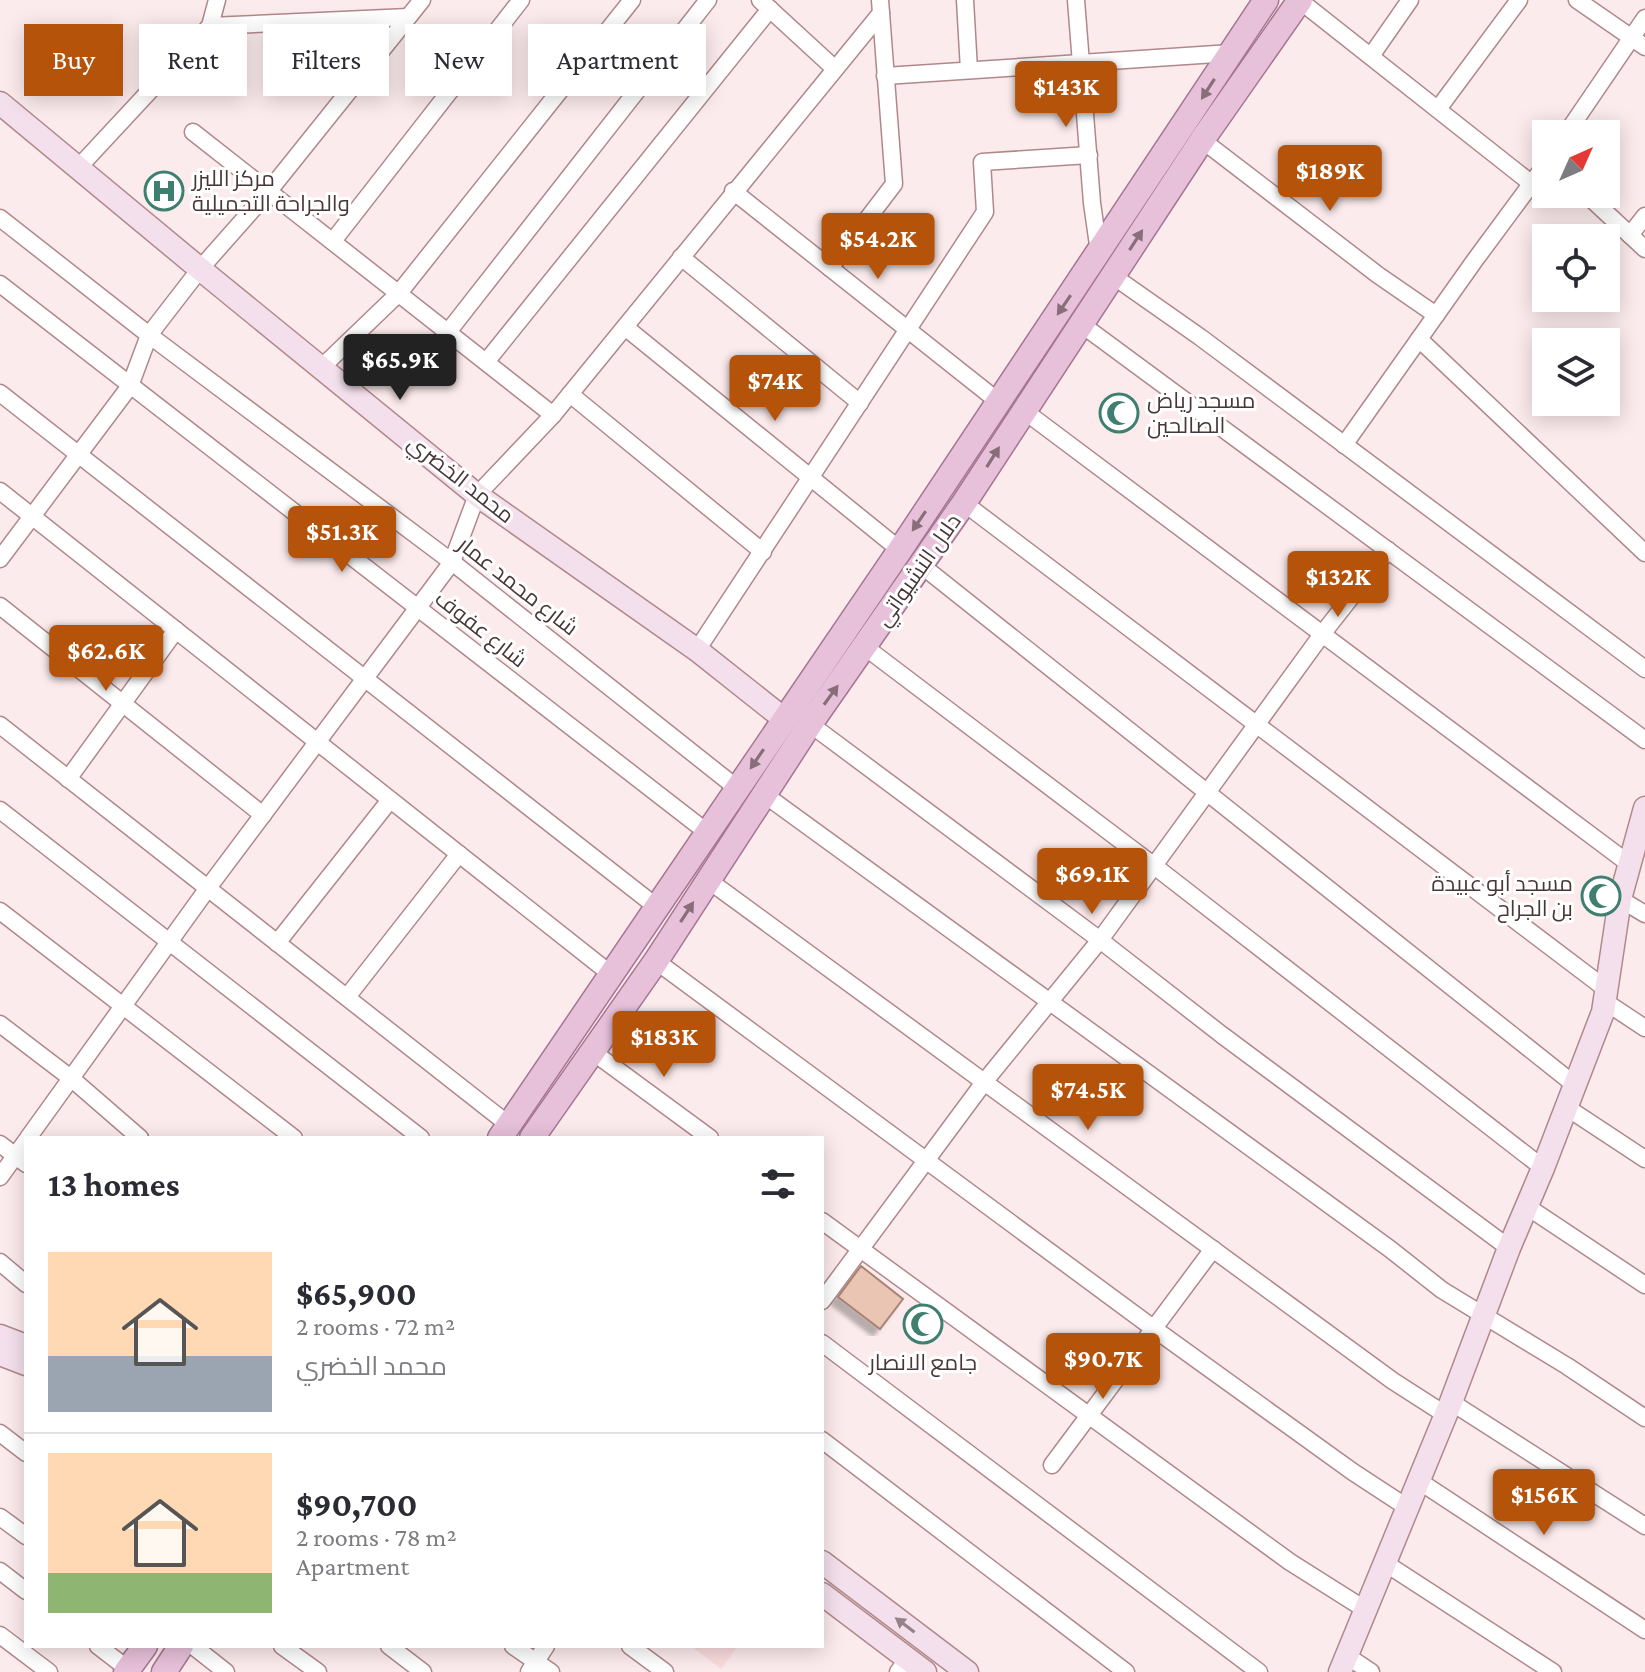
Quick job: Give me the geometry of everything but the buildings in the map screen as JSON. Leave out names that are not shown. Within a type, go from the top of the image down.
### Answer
[{"type":"main road","name":"دلال النشيواتي","points":[[539,1136],[765,795],[800,725],[900,550],[1266,0]]},
{"type":"main road","name":"دلال النشيواتي","points":[[504,1132],[738,789],[800,725],[865,647],[964,503],[1202,140],[1300,0]]},
{"type":"main road","points":[[127,1671],[144,1648]]},
{"type":"main road","points":[[164,1672],[180,1648]]},
{"type":"street","points":[[211,24],[217,0]]},
{"type":"street","points":[[0,559],[130,386],[149,335],[422,0]]},
{"type":"street","points":[[333,241],[521,0]]},
{"type":"street","points":[[322,367],[399,293],[632,0]]},
{"type":"street","points":[[448,332],[708,0]]},
{"type":"street","points":[[965,0],[969,70]]},
{"type":"street","points":[[1076,0],[1099,252]]},
{"type":"street","points":[[1300,0],[1532,184],[1344,445]]},
{"type":"street","points":[[1371,56],[1410,0]]},
{"type":"street","points":[[1438,109],[1519,0]]},
{"type":"street","points":[[1577,0],[1638,42]]},
{"type":"street","points":[[486,362],[765,4],[834,68]]},
{"type":"street","points":[[30,1136],[208,888],[452,562],[477,495],[553,415],[834,68],[880,6]]},
{"type":"street","points":[[830,268],[894,184],[880,6]]},
{"type":"street","points":[[247,24],[408,17]]},
{"type":"street","points":[[1577,120],[1638,42],[1645,18]]},
{"type":"street","points":[[885,76],[1231,53]]},
{"type":"street","points":[[78,168],[145,96]]},
{"type":"street","name":"محمد الخضري","points":[[0,103],[477,495],[800,725]]},
{"type":"street","points":[[193,132],[553,415]]},
{"type":"street","points":[[1202,140],[1378,275],[1436,315]]},
{"type":"street","points":[[697,650],[985,212],[982,162],[1089,155]]},
{"type":"street","points":[[733,191],[999,402]]},
{"type":"street","points":[[1601,208],[1645,249]]},
{"type":"street","points":[[1630,235],[1645,216]]},
{"type":"street","name":"شارع محمد عمار","points":[[0,218],[149,335],[452,562],[738,789]]},
{"type":"street","points":[[681,257],[860,403]]},
{"type":"street","points":[[1113,276],[1645,669]]},
{"type":"street","name":"شارع عفوف","points":[[0,284],[708,833]]},
{"type":"street","points":[[1081,324],[1645,740]]},
{"type":"street","points":[[625,327],[900,550]]},
{"type":"street","points":[[1419,339],[1645,553]]},
{"type":"street","points":[[0,393],[658,908]]},
{"type":"street","points":[[570,394],[763,552]]},
{"type":"street","points":[[1023,410],[1628,863]]},
{"type":"street","points":[[0,491],[612,975]]},
{"type":"street","points":[[964,503],[1258,725],[1645,1028]]},
{"type":"street","points":[[824,1298],[985,1081],[1100,940],[1323,633],[1388,550]]},
{"type":"street","points":[[921,565],[1575,1085]]},
{"type":"street","points":[[0,606],[263,815]]},
{"type":"street","points":[[68,779],[176,630]]},
{"type":"street","points":[[865,647],[1153,865],[1543,1168]]},
{"type":"street","points":[[0,725],[347,997],[504,1132]]},
{"type":"street","points":[[800,725],[1100,940],[1222,1035],[1509,1248]]},
{"type":"street","points":[[765,795],[1390,1249],[1442,1290],[1645,1418]]},
{"type":"street","points":[[277,943],[390,800]]},
{"type":"street","points":[[1371,1672],[1343,1664],[1449,1408],[1603,1012],[1620,899],[1645,808]]},
{"type":"street","points":[[0,810],[418,1136]]},
{"type":"street","points":[[347,997],[459,854]]},
{"type":"street","points":[[708,880],[1393,1381],[1449,1408],[1645,1526]]},
{"type":"street","points":[[1620,899],[1645,914]]},
{"type":"street","points":[[0,911],[291,1136]]},
{"type":"street","points":[[656,961],[1153,1328],[1408,1508]]},
{"type":"street","points":[[0,1024],[72,1079],[138,1136]]},
{"type":"street","points":[[593,1052],[707,1136]]},
{"type":"street","points":[[1566,1107],[1645,1159]]},
{"type":"street","points":[[0,1144],[20,1160],[0,1177]]},
{"type":"street","points":[[1526,1206],[1645,1285]]},
{"type":"street","points":[[824,1222],[1290,1562],[1366,1610]]},
{"type":"street","points":[[1052,1465],[1213,1249]]},
{"type":"street","points":[[0,1262],[24,1282]]},
{"type":"street","points":[[0,1336],[24,1345]]},
{"type":"street","points":[[824,1345],[1259,1672]]},
{"type":"street","points":[[0,1354],[24,1363]]},
{"type":"street","points":[[0,1433],[24,1451]]},
{"type":"street","points":[[824,1442],[1126,1672]]},
{"type":"street","points":[[1419,1481],[1645,1630]]},
{"type":"street","points":[[0,1517],[24,1535]]},
{"type":"street","points":[[1385,1563],[1553,1672]]},
{"type":"street","points":[[824,1564],[967,1672]]},
{"type":"street","points":[[0,1571],[24,1589]]},
{"type":"street","points":[[824,1596],[910,1668]]},
{"type":"street","points":[[0,1635],[49,1672]]},
{"type":"street","points":[[100,1648],[127,1671]]},
{"type":"street","points":[[196,1648],[226,1672]]},
{"type":"street","points":[[285,1648],[318,1672]]},
{"type":"street","points":[[392,1648],[423,1672]]},
{"type":"street","points":[[515,1648],[532,1666],[551,1672]]},
{"type":"street","points":[[532,1666],[545,1648]]},
{"type":"street","points":[[633,1648],[665,1672]]},
{"type":"shaded area","points":[[694,1648],[737,1648],[721,1669]]},
{"type":"place","name":"مركز الليزر والجراحة التجميلية","points":[[164,191]]},
{"type":"place","name":"مسجد رياض الصالحين","points":[[1119,413]]},
{"type":"place","name":"مسجد أبو عبيدة بن الجراح","points":[[1601,896]]},
{"type":"place","name":"جامع الانصار","points":[[923,1324]]}]
